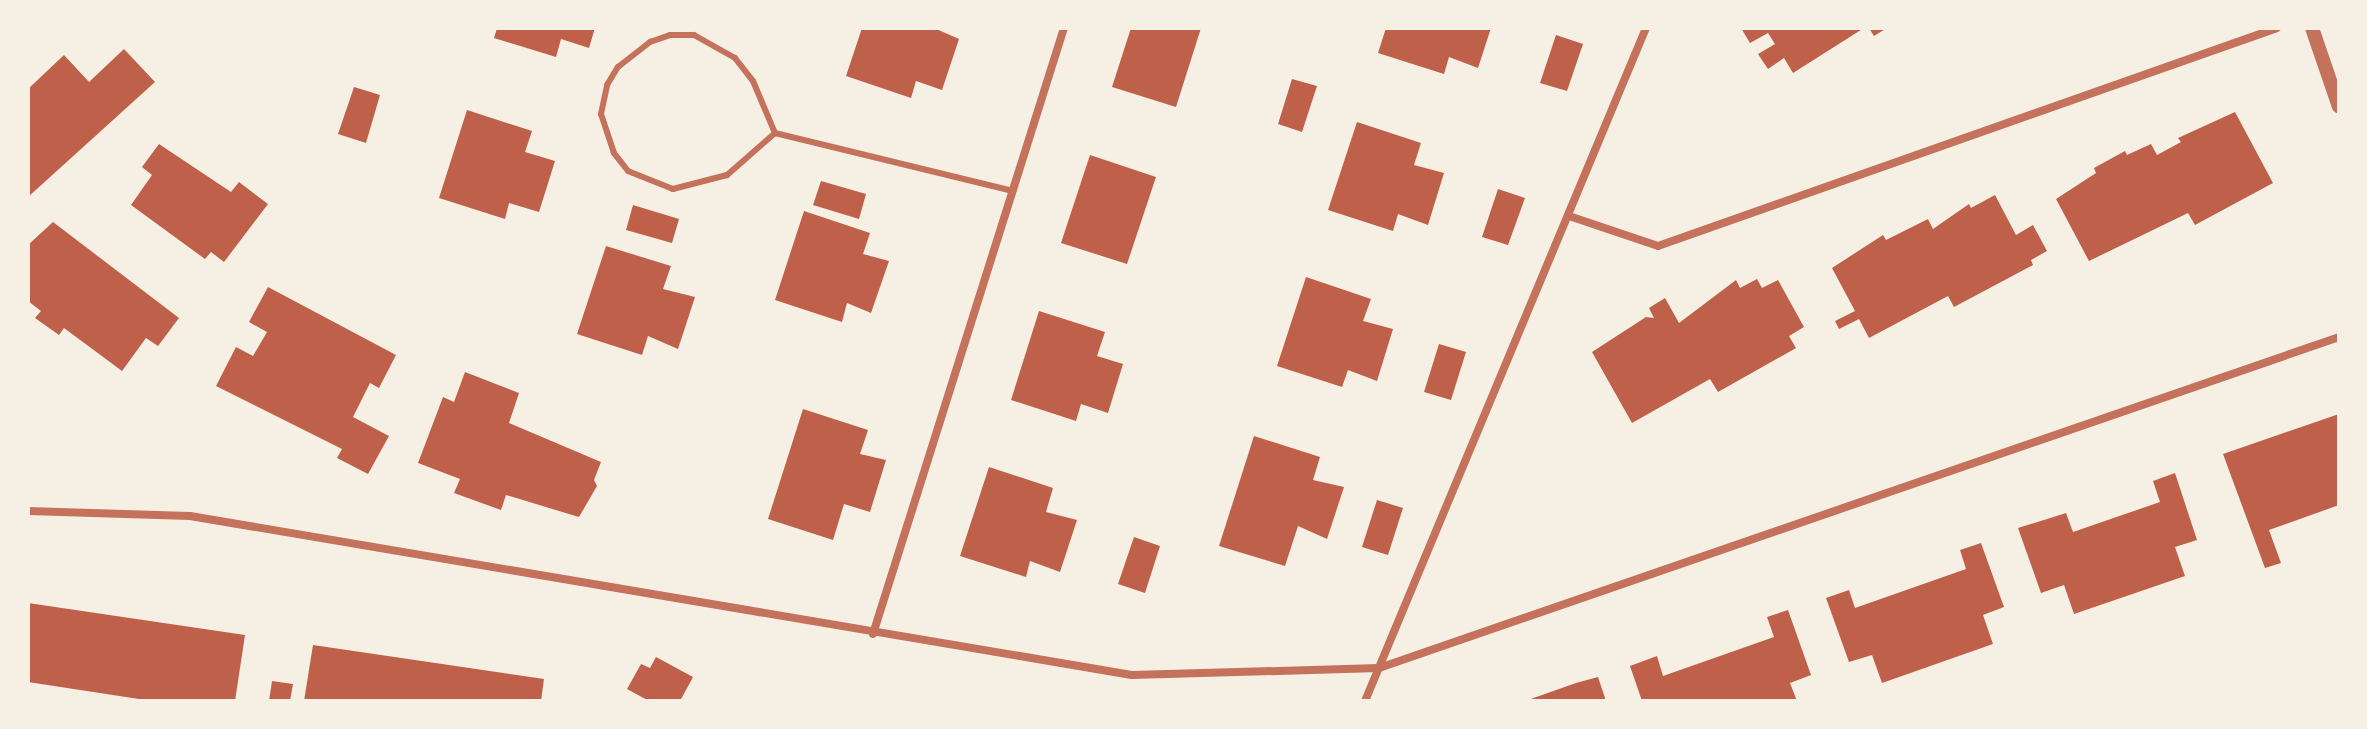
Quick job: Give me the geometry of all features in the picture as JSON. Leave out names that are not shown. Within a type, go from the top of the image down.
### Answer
[{"type":"street","points":[[873,634],[1064,28]]},
{"type":"street","points":[[1365,701],[1646,28]]},
{"type":"street","points":[[1569,216],[1658,246],[2277,28]]},
{"type":"street","points":[[2312,28],[2339,107]]},
{"type":"street","points":[[28,511],[190,516],[873,634],[1132,675],[1379,668],[2339,337]]},
{"type":"lane","points":[[670,35],[694,35],[735,58],[753,81],[775,133],[727,175],[673,189],[628,171],[605,130],[602,100],[618,67],[634,51],[670,35]]},
{"type":"lane","points":[[775,133],[1013,191]]},
{"type":"building","points":[[497,28],[595,28],[589,48],[561,39],[556,57],[494,38]]},
{"type":"building","points":[[862,28],[934,28],[959,39],[942,90],[916,81],[911,98],[846,76]]},
{"type":"building","points":[[1131,28],[1201,28],[1176,107],[1112,87]]},
{"type":"building","points":[[1386,28],[1491,28],[1478,68],[1449,57],[1444,74],[1378,53]]},
{"type":"building","points":[[1741,28],[1864,28],[1793,73],[1784,58],[1768,69],[1758,54],[1775,44],[1768,33],[1750,43]]},
{"type":"building","points":[[1869,28],[1887,28],[1874,36]]},
{"type":"building","points":[[1556,35],[1583,44],[1567,91],[1540,83]]},
{"type":"building","points":[[124,49],[155,82],[28,197],[28,89],[64,55],[89,82]]},
{"type":"building","points":[[1292,79],[1317,86],[1302,132],[1278,124]]},
{"type":"building","points":[[354,87],[380,95],[366,143],[338,134]]},
{"type":"building","points":[[467,110],[532,131],[525,152],[555,161],[539,212],[509,203],[505,219],[439,198]]},
{"type":"building","points":[[2235,112],[2273,183],[2195,225],[2188,213],[2089,261],[2056,199],[2096,173],[2094,168],[2125,151],[2127,155],[2151,144],[2157,155],[2181,142],[2178,138]]},
{"type":"building","points":[[1357,122],[1421,143],[1414,165],[1444,173],[1428,225],[1398,214],[1393,231],[1328,210]]},
{"type":"building","points":[[159,144],[231,192],[239,182],[268,204],[224,262],[211,252],[205,259],[131,205],[152,175],[142,167]]},
{"type":"building","points":[[1090,155],[1156,177],[1127,264],[1061,243]]},
{"type":"building","points":[[821,181],[866,194],[859,219],[813,205]]},
{"type":"building","points":[[1498,189],[1525,198],[1508,245],[1482,237]]},
{"type":"building","points":[[1995,195],[2016,235],[2033,225],[2047,251],[2031,260],[2033,265],[1954,307],[1948,296],[1869,338],[1859,319],[1839,329],[1835,321],[1855,311],[1832,268],[1883,235],[1886,240],[1928,219],[1933,229],[1969,204],[1971,208]]},
{"type":"building","points":[[633,205],[679,219],[672,243],[626,230]]},
{"type":"building","points":[[804,211],[870,233],[863,254],[889,261],[871,313],[847,303],[842,322],[775,300]]},
{"type":"building","points":[[53,222],[179,318],[158,346],[146,338],[122,371],[64,328],[59,335],[35,318],[41,311],[28,301],[28,245]]},
{"type":"building","points":[[606,246],[671,266],[663,289],[695,297],[678,349],[648,336],[642,355],[577,334]]},
{"type":"building","points":[[1306,277],[1371,299],[1363,321],[1393,329],[1377,381],[1348,370],[1342,387],[1277,366]]},
{"type":"building","points":[[1757,279],[1762,288],[1778,280],[1804,327],[1789,336],[1796,348],[1718,392],[1710,379],[1632,423],[1592,352],[1646,317],[1654,318],[1649,308],[1665,298],[1679,323],[1736,280],[1740,288]]},
{"type":"building","points":[[268,287],[396,355],[379,388],[370,383],[353,417],[389,436],[368,474],[337,458],[342,449],[216,386],[236,347],[253,356],[267,332],[249,322]]},
{"type":"building","points":[[1039,311],[1105,332],[1097,356],[1123,364],[1108,413],[1081,404],[1076,421],[1011,400]]},
{"type":"building","points":[[1439,344],[1466,352],[1451,400],[1424,392]]},
{"type":"building","points":[[465,372],[519,393],[509,423],[601,462],[594,480],[597,486],[579,517],[506,495],[501,510],[454,493],[460,479],[418,463],[443,397],[454,402]]},
{"type":"building","points":[[803,409],[868,430],[860,454],[886,460],[870,512],[844,504],[833,540],[768,519]]},
{"type":"building","points":[[2339,414],[2339,505],[2269,530],[2281,563],[2265,568],[2223,454]]},
{"type":"building","points":[[1254,436],[1320,457],[1313,480],[1344,487],[1327,539],[1298,526],[1285,566],[1219,546]]},
{"type":"building","points":[[989,467],[1053,488],[1046,512],[1077,520],[1060,572],[1030,561],[1026,577],[960,556]]},
{"type":"building","points":[[2175,473],[2197,540],[2175,547],[2185,576],[2074,614],[2064,585],[2041,593],[2018,528],[2066,513],[2073,532],[2160,502],[2153,481]]},
{"type":"building","points":[[1377,500],[1403,508],[1388,555],[1362,547]]},
{"type":"building","points":[[1134,537],[1160,546],[1145,593],[1118,584]]},
{"type":"building","points":[[1981,543],[2004,607],[1983,615],[1993,644],[1882,683],[1872,655],[1849,662],[1826,598],[1849,590],[1855,608],[1966,569],[1960,550]]},
{"type":"building","points":[[28,603],[245,635],[235,701],[152,701],[28,682]]},
{"type":"building","points":[[1788,610],[1811,675],[1790,683],[1797,701],[1642,701],[1630,666],[1657,656],[1663,676],[1774,637],[1767,617]]},
{"type":"building","points":[[313,645],[544,679],[541,701],[304,701]]},
{"type":"building","points":[[656,657],[693,677],[680,701],[649,701],[627,689],[641,664],[650,668]]},
{"type":"building","points":[[1598,677],[1606,701],[1525,701],[1576,683]]},
{"type":"building","points":[[272,681],[293,684],[290,701],[269,701]]}]
